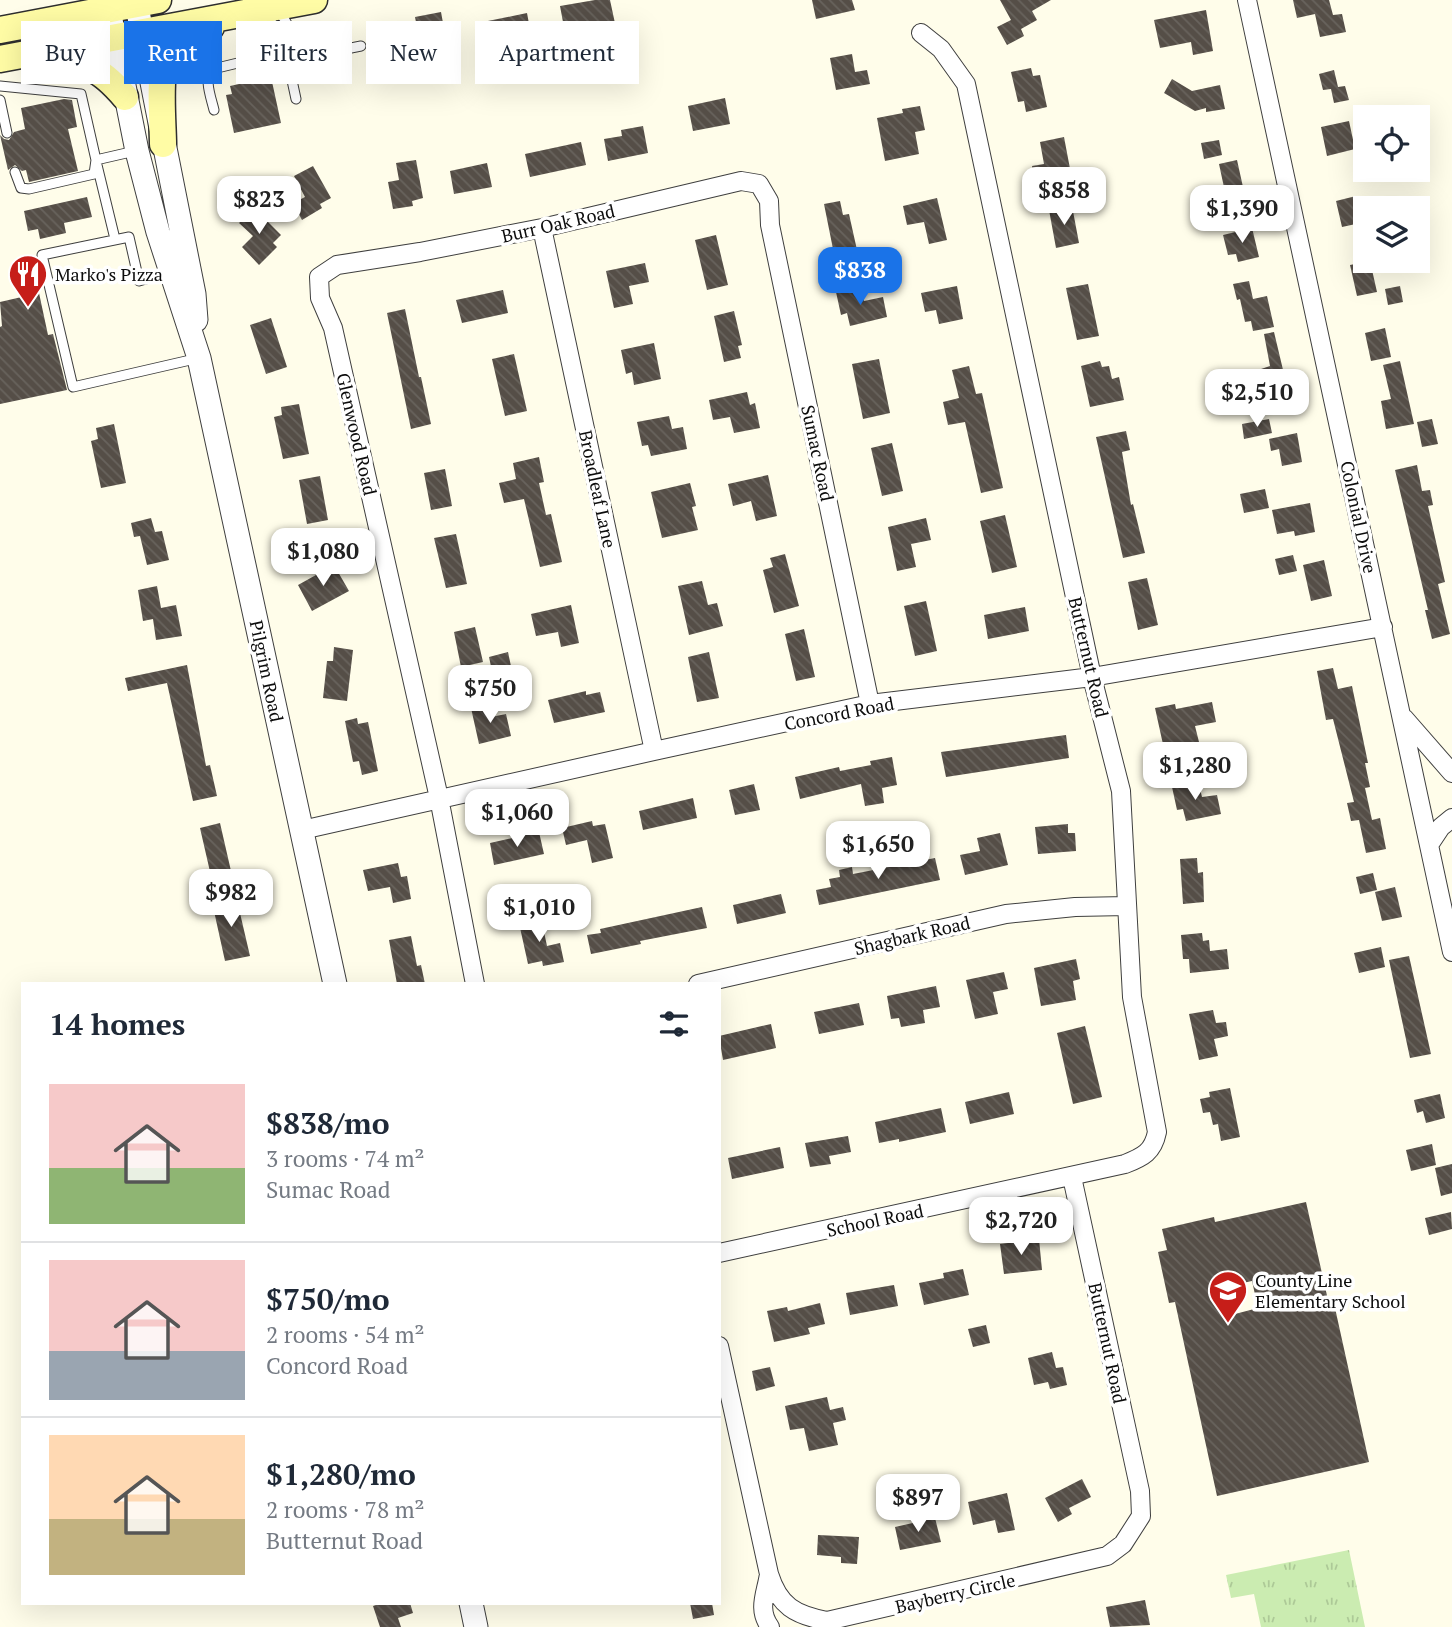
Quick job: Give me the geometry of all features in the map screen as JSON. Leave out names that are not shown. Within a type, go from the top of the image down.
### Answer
[{"type":"main road","points":[[51,19],[72,0]]},
{"type":"main road","points":[[207,21],[273,4],[314,0]]},
{"type":"main road","points":[[0,30],[108,4],[144,1]]},
{"type":"main road","points":[[163,144],[163,77],[167,57],[184,42],[234,16]]},
{"type":"main road","points":[[0,59],[124,36]]},
{"type":"main road","points":[[0,59],[90,66],[105,75],[125,97]]},
{"type":"street","name":"Colonial Drive","points":[[1247,0],[1452,953]]},
{"type":"street","name":"Pilgrim Road","points":[[142,21],[144,1]]},
{"type":"street","name":"Pilgrim Road","points":[[108,4],[137,151],[171,272],[199,358],[335,982]]},
{"type":"street","name":"Butternut Road","points":[[920,33],[941,50],[966,84],[1092,677],[1121,791],[1132,997],[1157,1132],[1154,1145],[1144,1157],[1072,1177],[1140,1491]]},
{"type":"street","name":"Pilgrim Road","points":[[151,84],[194,293],[199,358]]},
{"type":"street","points":[[137,151],[163,144]]},
{"type":"street","name":"Burr Oak Road","points":[[337,265],[542,228],[741,181],[759,184],[769,201]]},
{"type":"street","name":"Sumac Road","points":[[769,201],[770,225],[870,705]]},
{"type":"street","name":"Broadleaf Lane","points":[[542,228],[654,751]]},
{"type":"street","name":"Glenwood Road","points":[[337,265],[319,277],[320,298],[333,328],[439,798],[475,982]]},
{"type":"street","name":"Concord Road","points":[[302,830],[870,705],[1092,677],[1382,626]]},
{"type":"street","points":[[1401,715],[1452,773]]},
{"type":"street","points":[[1429,845],[1441,827],[1452,818]]},
{"type":"street","name":"Shagbark Road","points":[[707,982],[1006,914],[1075,907],[1128,906]]},
{"type":"street","name":"School Road","points":[[721,1254],[1072,1177]]},
{"type":"street","name":"Bayberry Circle","points":[[721,1355],[775,1593],[791,1609],[824,1624],[1107,1556],[1123,1544],[1140,1516],[1140,1491]]},
{"type":"street","points":[[769,1574],[762,1601],[764,1619],[770,1627]]},
{"type":"street","points":[[471,1605],[476,1627]]},
{"type":"lane","points":[[273,4],[286,21]]},
{"type":"lane","points":[[352,48],[361,46]]},
{"type":"lane","points":[[214,110],[208,82],[211,70],[236,64]]},
{"type":"lane","points":[[293,84],[296,99]]},
{"type":"lane","points":[[0,86],[81,94],[115,239]]},
{"type":"lane","points":[[0,100],[7,133]]},
{"type":"lane","points":[[96,160],[137,151]]},
{"type":"lane","points":[[15,172],[21,188],[29,189],[94,174],[96,160]]},
{"type":"lane","points":[[171,272],[139,281],[129,237],[43,255],[73,387],[199,358]]},
{"type":"green space","points":[[1349,1550],[1365,1627],[1261,1627],[1254,1594],[1231,1598],[1226,1575]]},
{"type":"building","points":[[610,0],[614,21],[563,21],[560,6]]},
{"type":"building","points":[[812,0],[852,0],[855,10],[816,19]]},
{"type":"building","points":[[1000,0],[1051,0],[1032,11],[1037,20],[1021,29],[1024,36],[1007,45],[997,27],[1011,20]]},
{"type":"building","points":[[1293,0],[1329,0],[1333,15],[1342,14],[1346,32],[1320,37],[1315,14],[1297,18]]},
{"type":"building","points":[[1206,10],[1213,51],[1193,55],[1191,42],[1160,48],[1154,20]]},
{"type":"building","points":[[441,12],[443,21],[416,21],[415,17]]},
{"type":"building","points":[[527,13],[528,21],[488,21]]},
{"type":"building","points":[[852,54],[855,72],[867,70],[870,84],[836,90],[830,58]]},
{"type":"building","points":[[1031,68],[1033,76],[1040,75],[1047,107],[1026,112],[1024,101],[1018,102],[1011,72]]},
{"type":"building","points":[[1334,70],[1338,87],[1345,86],[1349,100],[1334,103],[1331,89],[1323,90],[1319,74]]},
{"type":"building","points":[[1172,79],[1192,91],[1220,85],[1225,109],[1206,112],[1206,108],[1195,111],[1164,93]]},
{"type":"building","points":[[273,84],[281,123],[234,133],[226,95],[232,94],[230,86]]},
{"type":"building","points":[[725,98],[730,124],[693,131],[688,106]]},
{"type":"building","points":[[64,99],[72,100],[77,127],[68,129],[78,171],[29,182],[26,170],[22,171],[15,165],[8,170],[0,135],[9,140],[14,132],[25,129],[21,108]]},
{"type":"building","points":[[920,106],[925,130],[915,132],[919,154],[885,161],[877,118],[903,113],[902,109]]},
{"type":"building","points":[[1349,121],[1353,150],[1327,156],[1321,127]]},
{"type":"building","points":[[643,126],[648,153],[608,161],[604,139],[622,136],[621,130]]},
{"type":"building","points":[[1064,137],[1071,174],[1035,181],[1032,166],[1044,164],[1040,142]]},
{"type":"building","points":[[1219,140],[1222,155],[1204,159],[1201,143]]},
{"type":"building","points":[[581,142],[586,165],[530,177],[525,154]]},
{"type":"building","points":[[416,160],[423,198],[412,201],[413,206],[393,209],[388,182],[399,180],[396,163]]},
{"type":"building","points":[[1237,160],[1243,187],[1225,192],[1219,164]]},
{"type":"building","points":[[487,163],[492,187],[454,194],[450,171]]},
{"type":"building","points":[[313,166],[331,198],[320,204],[322,208],[302,220],[293,203],[305,197],[294,176]]},
{"type":"building","points":[[87,197],[92,217],[64,223],[66,233],[40,239],[38,229],[28,231],[24,211]]},
{"type":"building","points":[[1353,197],[1353,225],[1342,227],[1336,201]]},
{"type":"building","points":[[937,198],[947,240],[929,244],[924,222],[907,225],[903,206]]},
{"type":"building","points":[[840,201],[843,215],[849,214],[857,250],[834,254],[824,204]]},
{"type":"building","points":[[1072,206],[1079,243],[1056,248],[1049,210]]},
{"type":"building","points":[[254,208],[281,235],[273,243],[277,247],[259,265],[242,247],[253,236],[239,223]]},
{"type":"building","points":[[1252,228],[1259,257],[1238,262],[1236,254],[1228,255],[1223,235]]},
{"type":"building","points":[[716,235],[728,285],[707,290],[695,240]]},
{"type":"building","points":[[645,263],[649,282],[629,286],[633,304],[614,308],[606,271]]},
{"type":"building","points":[[1353,264],[1353,273],[1373,273],[1377,292],[1357,296],[1350,265]]},
{"type":"building","points":[[1249,281],[1253,299],[1267,296],[1274,327],[1253,331],[1251,321],[1245,322],[1240,299],[1237,300],[1233,284]]},
{"type":"building","points":[[1088,284],[1099,336],[1077,340],[1066,288]]},
{"type":"building","points":[[860,286],[864,301],[883,297],[887,317],[850,326],[847,313],[841,315],[836,292]]},
{"type":"building","points":[[957,286],[963,319],[939,324],[936,310],[925,312],[921,293]]},
{"type":"building","points":[[1400,286],[1403,302],[1388,305],[1385,289]]},
{"type":"building","points":[[503,290],[508,313],[462,323],[456,300]]},
{"type":"building","points":[[39,293],[48,335],[53,334],[67,390],[0,404],[0,302]]},
{"type":"building","points":[[405,309],[431,424],[411,429],[387,313]]},
{"type":"building","points":[[734,311],[742,345],[738,346],[741,358],[724,362],[714,316]]},
{"type":"building","points":[[271,318],[287,367],[266,374],[250,325]]},
{"type":"building","points":[[1385,328],[1391,357],[1371,361],[1365,333]]},
{"type":"building","points":[[1274,332],[1289,395],[1269,400],[1261,369],[1270,366],[1264,334]]},
{"type":"building","points":[[654,343],[661,379],[634,385],[632,372],[626,374],[621,350]]},
{"type":"building","points":[[514,354],[527,411],[505,416],[492,359]]},
{"type":"building","points":[[879,359],[890,413],[863,419],[852,364]]},
{"type":"building","points":[[1100,361],[1102,367],[1109,366],[1112,379],[1119,377],[1124,400],[1090,407],[1081,366]]},
{"type":"building","points":[[1400,361],[1414,424],[1386,429],[1381,401],[1391,399],[1383,365]]},
{"type":"building","points":[[969,366],[976,394],[982,393],[1003,488],[981,493],[965,422],[948,425],[943,402],[959,398],[952,370]]},
{"type":"building","points":[[747,392],[750,405],[755,403],[760,428],[734,433],[730,417],[713,420],[709,400]]},
{"type":"building","points":[[299,404],[309,454],[283,459],[274,417],[282,415],[281,407]]},
{"type":"building","points":[[669,416],[672,429],[683,427],[687,449],[651,456],[648,445],[642,446],[637,422]]},
{"type":"building","points":[[1269,419],[1272,433],[1244,439],[1242,424]]},
{"type":"building","points":[[1432,419],[1438,444],[1422,447],[1417,422]]},
{"type":"building","points":[[114,424],[126,483],[101,488],[91,441],[98,439],[96,428]]},
{"type":"building","points":[[1126,431],[1130,450],[1122,452],[1131,505],[1133,504],[1145,553],[1123,558],[1096,437]]},
{"type":"building","points":[[1297,433],[1302,462],[1282,466],[1279,449],[1271,451],[1269,439]]},
{"type":"building","points":[[892,443],[903,491],[882,496],[871,448]]},
{"type":"building","points":[[539,457],[544,482],[539,483],[546,515],[551,514],[562,562],[540,567],[524,499],[504,503],[499,483],[516,479],[513,463]]},
{"type":"building","points":[[1417,465],[1422,491],[1430,490],[1433,505],[1428,506],[1445,582],[1438,584],[1450,634],[1432,639],[1425,610],[1428,610],[1395,470]]},
{"type":"building","points":[[445,469],[452,506],[431,510],[424,473]]},
{"type":"building","points":[[768,475],[777,516],[756,521],[751,501],[733,506],[728,484]]},
{"type":"building","points":[[320,476],[328,520],[307,524],[299,480]]},
{"type":"building","points":[[690,483],[698,530],[662,538],[651,492]]},
{"type":"building","points":[[1265,489],[1269,508],[1244,513],[1240,494]]},
{"type":"building","points":[[1310,503],[1315,532],[1295,536],[1294,531],[1277,534],[1272,510]]},
{"type":"building","points":[[1005,515],[1017,567],[992,573],[980,521]]},
{"type":"building","points":[[151,518],[155,532],[162,531],[169,560],[147,565],[140,536],[134,537],[131,523]]},
{"type":"building","points":[[926,518],[931,540],[911,544],[916,567],[897,571],[888,527]]},
{"type":"building","points":[[456,534],[467,584],[446,588],[434,538]]},
{"type":"building","points":[[785,554],[799,606],[774,613],[763,570],[773,567],[770,558]]},
{"type":"building","points":[[1293,555],[1297,571],[1279,575],[1275,559]]},
{"type":"building","points":[[1324,560],[1332,596],[1311,601],[1303,565]]},
{"type":"building","points":[[334,565],[349,591],[312,611],[298,585]]},
{"type":"building","points":[[1147,578],[1158,625],[1138,630],[1128,582]]},
{"type":"building","points":[[702,581],[708,605],[717,603],[723,626],[689,635],[678,586]]},
{"type":"building","points":[[157,586],[161,608],[176,605],[182,636],[156,640],[153,619],[143,621],[138,590]]},
{"type":"building","points":[[926,601],[937,651],[915,656],[904,606]]},
{"type":"building","points":[[571,605],[579,643],[561,647],[558,632],[536,636],[531,614]]},
{"type":"building","points":[[1025,607],[1029,631],[988,639],[984,615]]},
{"type":"building","points":[[475,627],[483,662],[461,667],[454,632]]},
{"type":"building","points":[[804,629],[815,677],[796,681],[785,634]]},
{"type":"building","points":[[334,647],[353,650],[347,701],[323,698],[327,661],[333,661]]},
{"type":"building","points":[[508,652],[512,671],[493,676],[489,657]]},
{"type":"building","points":[[709,652],[719,698],[697,702],[688,657]]},
{"type":"building","points":[[187,665],[206,766],[210,765],[217,796],[193,801],[167,683],[128,691],[125,678]]},
{"type":"building","points":[[1333,668],[1338,689],[1352,686],[1368,763],[1365,763],[1370,787],[1365,788],[1372,820],[1380,818],[1386,849],[1366,853],[1359,820],[1351,821],[1347,803],[1354,802],[1333,719],[1326,720],[1317,671]]},
{"type":"building","points":[[586,691],[586,695],[600,692],[605,712],[554,723],[548,700]]},
{"type":"building","points":[[1212,702],[1216,722],[1195,726],[1201,750],[1166,758],[1155,708],[1175,704],[1176,709]]},
{"type":"building","points":[[488,703],[491,717],[506,714],[511,736],[479,744],[471,708]]},
{"type":"building","points":[[357,718],[358,724],[368,722],[378,771],[362,775],[359,761],[353,762],[345,721]]},
{"type":"building","points":[[1066,735],[1069,758],[946,777],[941,752]]},
{"type":"building","points":[[892,757],[897,785],[882,788],[884,803],[865,806],[861,784],[800,799],[795,777],[839,767],[840,771],[871,765],[870,761]]},
{"type":"building","points":[[1198,781],[1202,797],[1217,795],[1221,814],[1186,821],[1183,809],[1177,810],[1172,787]]},
{"type":"building","points":[[754,784],[760,810],[735,815],[729,790]]},
{"type":"building","points":[[693,798],[697,818],[643,830],[639,811]]},
{"type":"building","points":[[592,821],[593,826],[605,824],[613,858],[592,863],[587,840],[566,845],[562,828]]},
{"type":"building","points":[[220,823],[231,871],[211,876],[200,828]]},
{"type":"building","points":[[1068,824],[1068,833],[1075,833],[1076,851],[1038,854],[1035,827]]},
{"type":"building","points":[[539,832],[544,854],[494,865],[490,843]]},
{"type":"building","points":[[1000,833],[1008,865],[965,875],[960,855],[980,851],[977,838]]},
{"type":"building","points":[[935,858],[940,880],[819,905],[816,890],[831,887],[829,879],[840,877],[839,870],[852,867],[853,874]]},
{"type":"building","points":[[1197,858],[1198,873],[1203,872],[1204,902],[1183,904],[1180,859]]},
{"type":"building","points":[[398,863],[401,877],[407,876],[411,899],[393,903],[390,887],[368,891],[363,870]]},
{"type":"building","points":[[1373,873],[1377,890],[1360,894],[1356,877]]},
{"type":"building","points":[[1395,887],[1402,917],[1382,921],[1375,892]]},
{"type":"building","points":[[781,894],[786,913],[737,924],[733,905]]},
{"type":"building","points":[[236,896],[250,956],[225,961],[212,902]]},
{"type":"building","points":[[702,907],[707,928],[591,954],[587,935],[601,933],[600,929]]},
{"type":"building","points":[[541,918],[547,946],[560,943],[564,962],[543,966],[542,961],[528,964],[519,923]]},
{"type":"building","points":[[1202,933],[1203,941],[1209,940],[1210,951],[1227,949],[1229,969],[1190,973],[1189,959],[1183,959],[1181,935]]},
{"type":"building","points":[[411,936],[417,966],[421,965],[425,982],[397,982],[389,940]]},
{"type":"building","points":[[1381,947],[1385,967],[1359,973],[1354,953]]},
{"type":"building","points":[[1409,956],[1431,1054],[1410,1058],[1389,960]]},
{"type":"building","points":[[1076,959],[1080,979],[1073,981],[1076,1000],[1041,1006],[1034,968]]},
{"type":"building","points":[[1004,972],[1008,989],[993,992],[998,1014],[975,1019],[966,980]]},
{"type":"building","points":[[936,986],[940,1007],[923,1010],[925,1023],[901,1027],[899,1018],[891,1019],[887,996]]},
{"type":"building","points":[[859,1003],[864,1025],[819,1034],[814,1012]]},
{"type":"building","points":[[1213,1010],[1216,1023],[1226,1022],[1228,1036],[1214,1039],[1218,1056],[1199,1060],[1189,1014]]},
{"type":"building","points":[[771,1024],[776,1048],[723,1060],[721,1036]]},
{"type":"building","points":[[1085,1026],[1102,1097],[1073,1104],[1057,1033]]},
{"type":"building","points":[[1230,1088],[1240,1137],[1221,1141],[1218,1124],[1213,1125],[1210,1112],[1203,1113],[1200,1099],[1210,1097],[1209,1092]]},
{"type":"building","points":[[1009,1092],[1014,1114],[970,1124],[965,1102]]},
{"type":"building","points":[[1440,1094],[1445,1118],[1426,1123],[1423,1111],[1417,1113],[1414,1100]]},
{"type":"building","points":[[941,1108],[946,1132],[899,1142],[899,1139],[879,1143],[875,1122]]},
{"type":"building","points":[[848,1136],[851,1152],[829,1156],[831,1164],[810,1167],[805,1143]]},
{"type":"building","points":[[1432,1144],[1436,1165],[1411,1171],[1406,1150]]},
{"type":"building","points":[[780,1147],[784,1168],[732,1179],[728,1158]]},
{"type":"building","points":[[1452,1164],[1452,1193],[1441,1196],[1435,1168]]},
{"type":"building","points":[[1306,1202],[1330,1309],[1335,1308],[1369,1462],[1217,1496],[1175,1302],[1169,1303],[1158,1252],[1167,1250],[1162,1229],[1214,1217],[1215,1222]],"holes":[[[1252,1281],[1258,1308],[1235,1314],[1229,1286]]]},
{"type":"building","points":[[1451,1212],[1452,1229],[1429,1235],[1425,1218]]},
{"type":"building","points":[[1039,1239],[1042,1270],[1004,1274],[1000,1244]]},
{"type":"building","points":[[963,1269],[969,1295],[924,1305],[919,1283],[944,1278],[943,1273]]},
{"type":"building","points":[[894,1285],[898,1306],[850,1315],[846,1293]]},
{"type":"building","points":[[820,1303],[825,1324],[808,1328],[810,1334],[774,1342],[767,1311],[787,1307],[788,1311]]},
{"type":"building","points":[[986,1325],[990,1343],[973,1347],[968,1329]]},
{"type":"building","points":[[1052,1352],[1056,1368],[1063,1367],[1067,1385],[1050,1389],[1048,1382],[1034,1385],[1028,1358]]},
{"type":"building","points":[[770,1367],[775,1386],[756,1391],[752,1371]]},
{"type":"building","points":[[827,1397],[830,1410],[843,1407],[846,1420],[833,1423],[838,1445],[809,1451],[804,1428],[790,1430],[785,1406]]},
{"type":"building","points":[[1082,1479],[1091,1497],[1069,1508],[1072,1514],[1058,1522],[1045,1498]]},
{"type":"building","points":[[1007,1493],[1015,1530],[998,1533],[995,1520],[973,1525],[968,1502]]},
{"type":"building","points":[[935,1518],[941,1542],[900,1550],[895,1527]]},
{"type":"building","points":[[818,1535],[859,1537],[857,1564],[841,1563],[841,1557],[817,1555]]},
{"type":"building","points":[[1145,1600],[1150,1625],[1110,1627],[1106,1607]]},
{"type":"building","points":[[411,1605],[413,1613],[398,1618],[401,1627],[380,1627],[373,1606]]},
{"type":"building","points":[[690,1605],[712,1605],[714,1615],[693,1619]]},
{"type":"place","name":"Marko's Pizza","points":[[28,308]]},
{"type":"place","name":"County Line Elementary School","points":[[1228,1324]]}]
